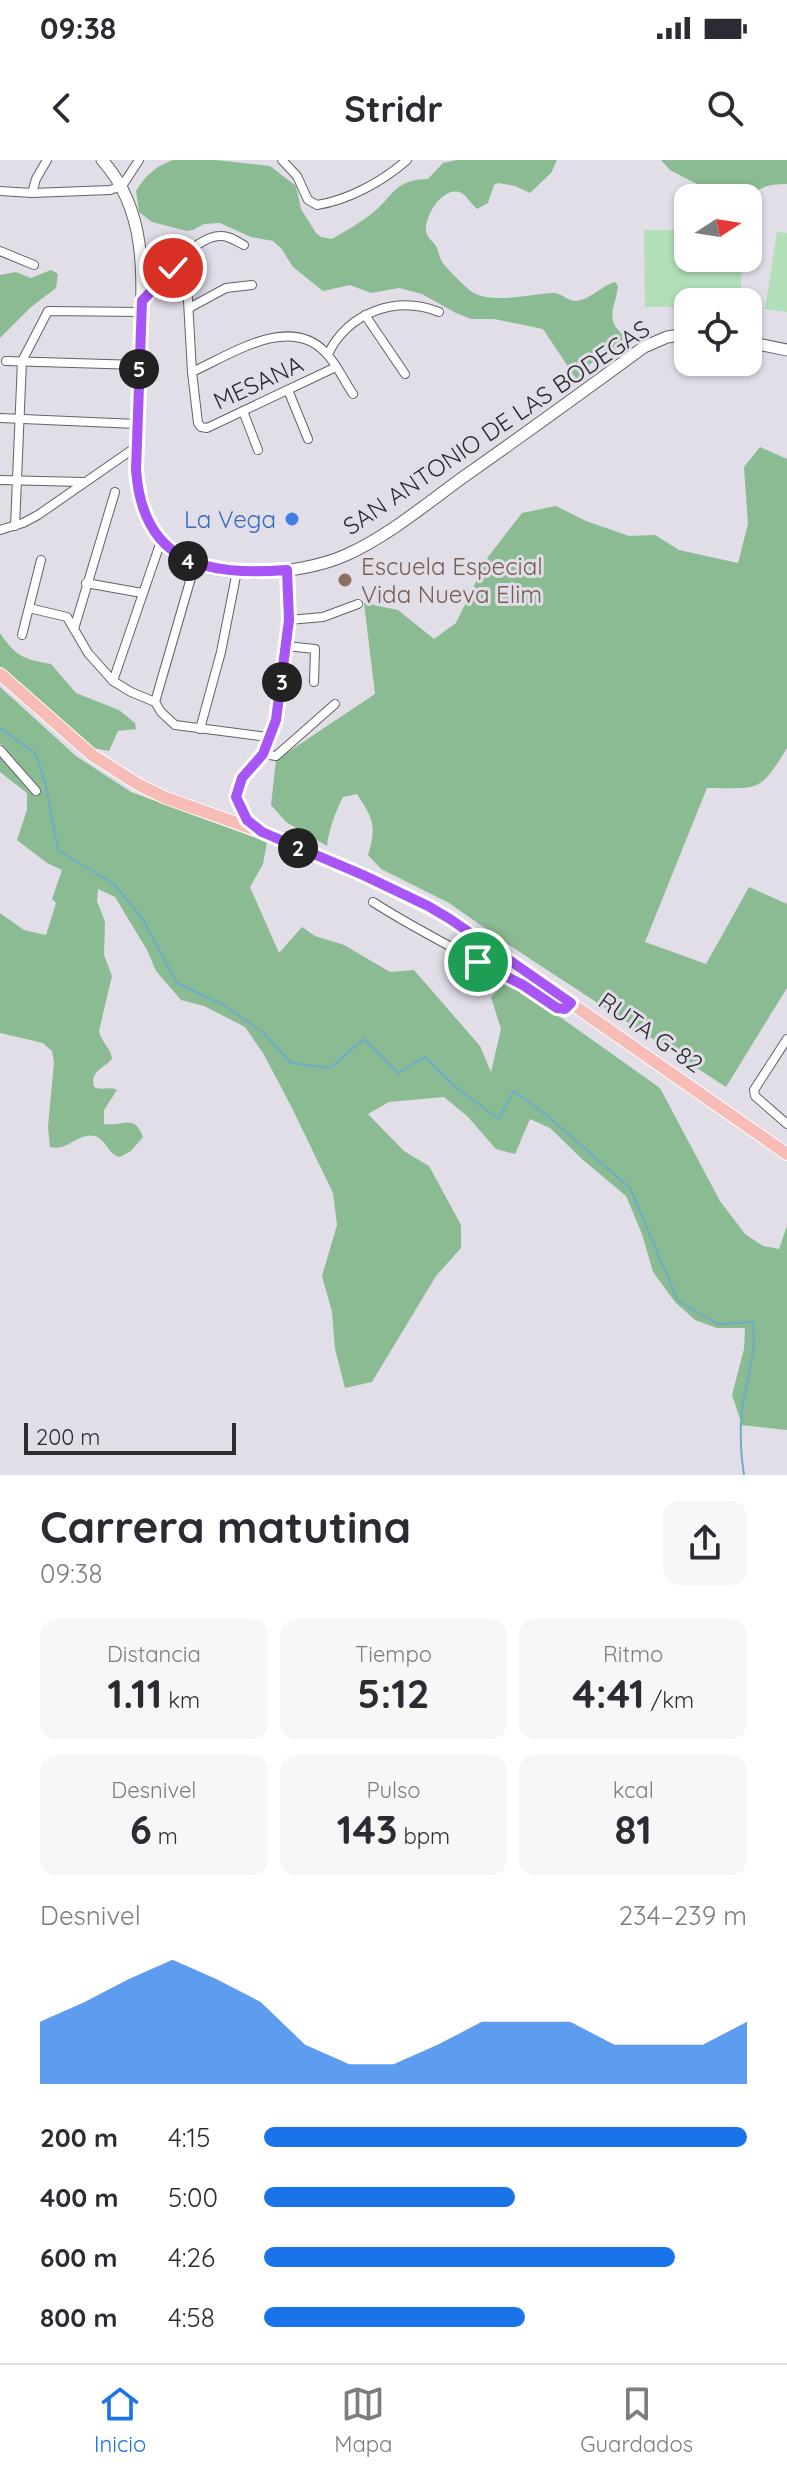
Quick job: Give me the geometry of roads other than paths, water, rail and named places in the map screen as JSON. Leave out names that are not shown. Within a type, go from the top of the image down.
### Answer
[{"type":"main road","name":"RUTA G-82","points":[[0,674],[77,743],[123,776],[166,798],[262,832],[374,879],[450,919],[787,1154]]},
{"type":"street","points":[[32,193],[47,160]]},
{"type":"street","name":"SAN ANTONIO DE LAS BODEGAS","points":[[102,160],[122,186],[137,224],[143,281],[136,447],[139,494],[146,516],[161,541],[195,564],[237,571],[287,570],[331,561],[369,543],[644,347],[674,336]]},
{"type":"street","points":[[0,191],[110,190],[122,186],[139,160]]},
{"type":"street","points":[[282,160],[297,176],[308,200],[321,205],[360,190],[407,160]]},
{"type":"street","points":[[15,526],[22,361],[48,311],[142,307],[177,259],[215,236],[225,235],[244,245]]},
{"type":"street","points":[[0,251],[34,265]]},
{"type":"street","points":[[173,268],[186,279],[192,372],[277,336],[296,336],[309,340],[328,354],[353,394]]},
{"type":"street","points":[[189,308],[226,288],[252,285]]},
{"type":"street","points":[[328,354],[345,330],[365,315],[382,308],[416,306],[439,312]]},
{"type":"street","points":[[365,315],[405,374]]},
{"type":"street","points":[[762,345],[787,350]]},
{"type":"street","points":[[6,361],[139,365]]},
{"type":"street","name":"MESANA","points":[[192,372],[198,423],[207,428],[336,367]]},
{"type":"street","points":[[288,390],[308,439]]},
{"type":"street","points":[[243,411],[258,450]]},
{"type":"street","points":[[0,418],[137,424]]},
{"type":"street","points":[[0,530],[38,515],[136,447]]},
{"type":"street","points":[[0,480],[84,482]]},
{"type":"street","points":[[74,629],[115,492]]},
{"type":"street","points":[[113,681],[161,541]]},
{"type":"street","points":[[22,635],[41,560]]},
{"type":"street","points":[[155,702],[195,564]]},
{"type":"street","points":[[262,832],[247,820],[236,797],[242,778],[263,754],[276,720],[289,620],[287,570]]},
{"type":"street","points":[[200,729],[221,652],[237,571]]},
{"type":"street","points":[[86,583],[142,593]]},
{"type":"street","points":[[289,620],[323,617],[358,604]]},
{"type":"street","points":[[29,608],[67,617],[88,653],[113,681],[155,702],[175,725],[268,737]]},
{"type":"street","points":[[286,646],[315,649],[314,682]]},
{"type":"street","points":[[263,754],[276,756],[335,704]]},
{"type":"street","points":[[0,750],[36,791]]},
{"type":"street","points":[[373,902],[436,940],[523,985],[557,1008],[565,1009],[571,1003]]},
{"type":"street","points":[[787,1039],[754,1090],[755,1096],[787,1124]]},
{"type":"waterway","points":[[0,728],[36,754],[46,786],[58,850],[114,884],[142,918],[177,983],[222,1004],[264,1033],[291,1063],[330,1068],[364,1039],[398,1073],[425,1057],[457,1088],[499,1119],[514,1091],[630,1188],[678,1301],[718,1324],[753,1322],[753,1352],[742,1408],[744,1475]]},
{"type":"place","name":"La Vega","points":[[292,519]]},
{"type":"place","name":"Escuela Especial Vida Nueva Elim","points":[[345,580]]}]
